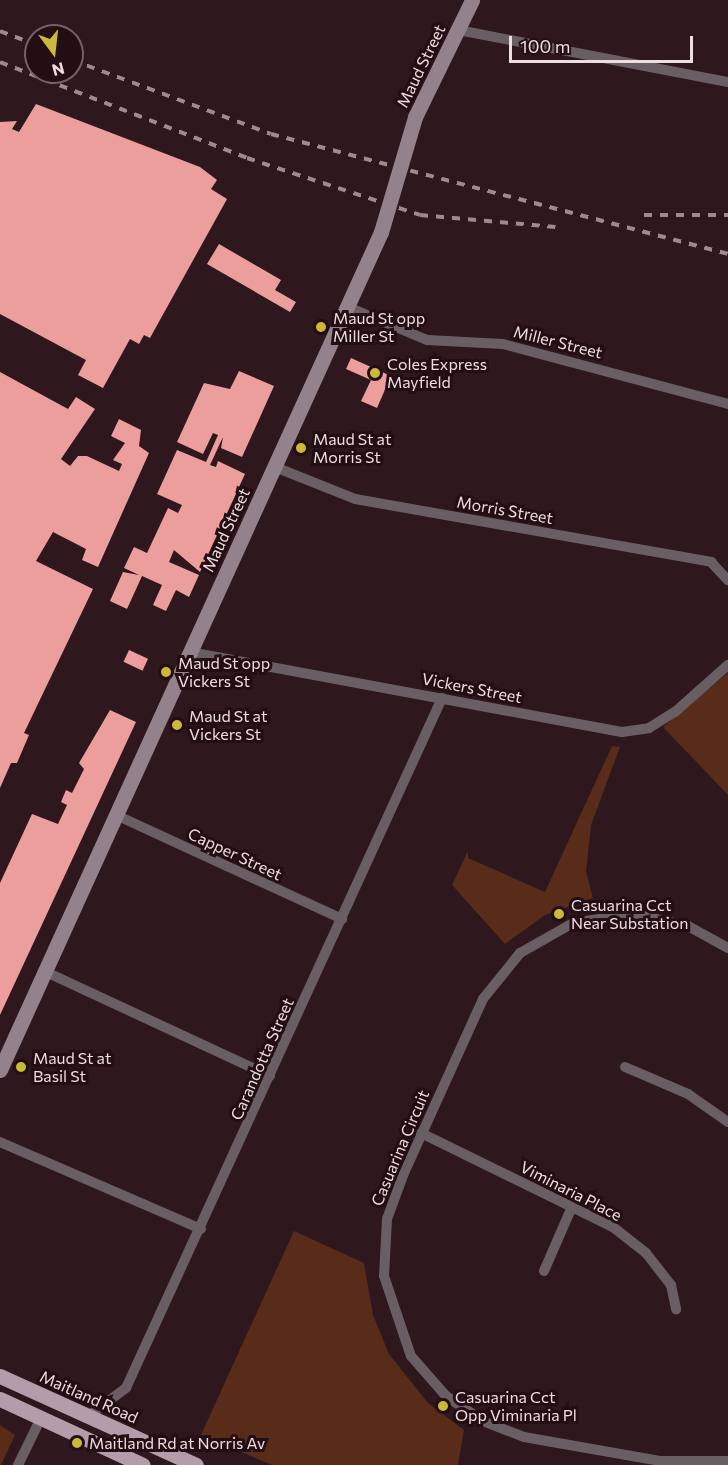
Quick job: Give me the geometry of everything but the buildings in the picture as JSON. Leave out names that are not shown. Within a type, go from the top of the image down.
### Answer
[{"type":"main road","name":"Maud Street","points":[[0,1070],[348,307],[381,232],[415,117],[472,0]]},
{"type":"main road","name":"Maitland Road","points":[[0,1376],[196,1465]]},
{"type":"main road","points":[[0,1399],[142,1465]]},
{"type":"street","points":[[458,30],[511,43],[728,82]]},
{"type":"street","name":"Miller Street","points":[[348,307],[427,340],[503,344],[728,404]]},
{"type":"street","name":"Morris Street","points":[[275,467],[355,499],[711,562],[728,580]]},
{"type":"street","name":"Vickers Street","points":[[190,652],[622,732],[649,728],[675,712],[728,665]]},
{"type":"street","name":"Carandotta Street","points":[[87,1417],[126,1388],[201,1229],[442,698]]},
{"type":"street","name":"Capper Street","points":[[116,815],[342,919]]},
{"type":"street","name":"Casuarina Circuit","points":[[728,948],[688,926],[633,914],[573,923],[520,953],[483,999],[421,1133],[387,1219],[384,1276],[401,1334],[430,1379],[483,1421],[524,1437],[660,1461],[728,1461]]},
{"type":"street","points":[[46,972],[270,1076]]},
{"type":"street","points":[[625,1067],[688,1094],[728,1122]]},
{"type":"street","name":"Viminaria Place","points":[[421,1133],[613,1227],[646,1253],[671,1285],[676,1309]]},
{"type":"street","points":[[0,1142],[201,1229]]},
{"type":"street","points":[[544,1271],[572,1208]]},
{"type":"street","points":[[18,1465],[41,1418]]},
{"type":"shaded area","points":[[728,673],[728,795],[663,727]]},
{"type":"shaded area","points":[[612,746],[620,747],[591,825],[586,872],[593,898],[545,915],[505,944],[452,885],[468,851],[468,858],[545,892]]},
{"type":"shaded area","points":[[294,1231],[364,1263],[373,1315],[389,1354],[428,1403],[464,1430],[458,1465],[272,1465],[201,1435]]},
{"type":"shaded area","points":[[0,1425],[15,1435],[1,1465],[0,1465]]},
{"type":"railway","points":[[0,31],[24,40]]},
{"type":"railway","points":[[0,62],[247,158],[420,215],[555,227]]},
{"type":"railway","points":[[84,64],[271,134],[728,254]]},
{"type":"railway","points":[[644,215],[728,215]]},
{"type":"place","name":"Maud St opp Miller St","points":[[321,327]]},
{"type":"place","name":"Coles Express Mayfield","points":[[375,373]]},
{"type":"place","name":"Maud St at Morris St","points":[[301,448]]},
{"type":"place","name":"Maud St opp Vickers St","points":[[166,672]]},
{"type":"place","name":"Maud St at Vickers St","points":[[177,725]]},
{"type":"place","name":"Casuarina Cct Near Substation","points":[[559,914]]},
{"type":"place","name":"Maud St at Basil St","points":[[21,1067]]},
{"type":"place","name":"Casuarina Cct Opp Viminaria Pl","points":[[443,1406]]},
{"type":"place","name":"Maitland Rd at Norris Av","points":[[77,1443]]}]
